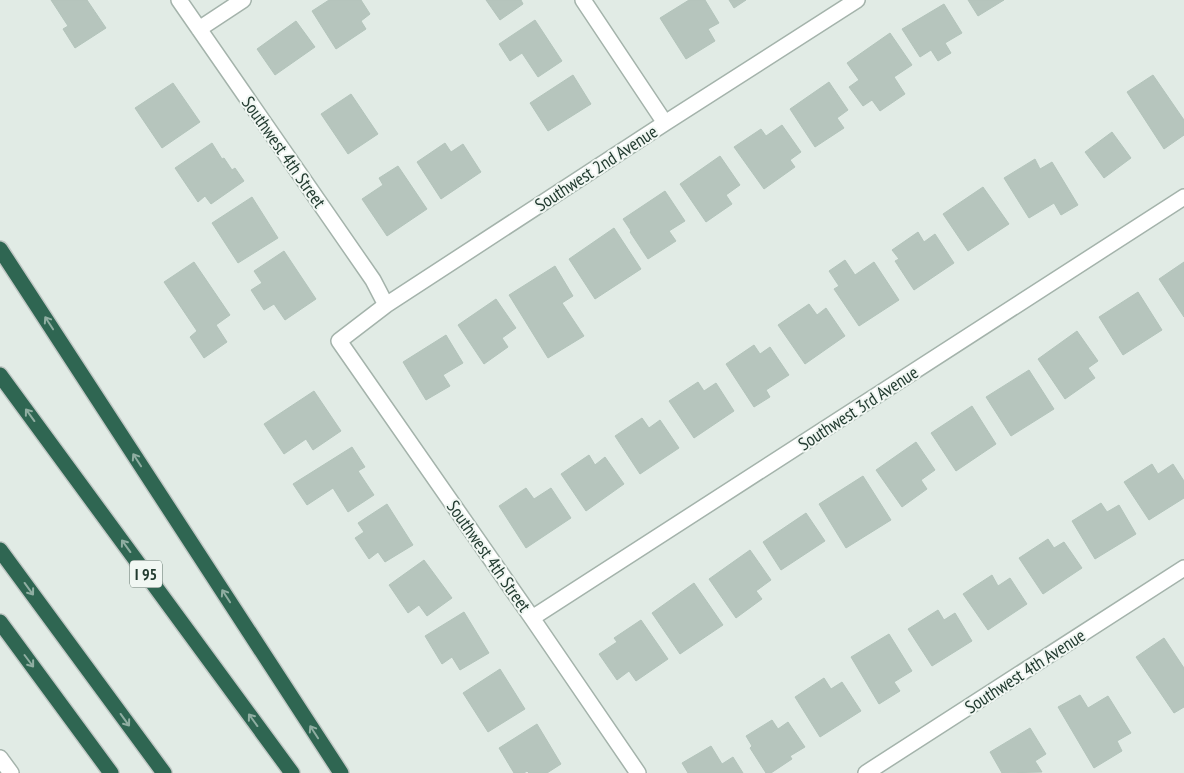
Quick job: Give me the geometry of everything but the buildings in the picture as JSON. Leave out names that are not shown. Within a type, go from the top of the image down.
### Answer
[{"type":"highway","points":[[0,249],[341,773]]},
{"type":"highway","name":"I 95","points":[[0,375],[292,773]]},
{"type":"highway","points":[[0,550],[164,773]]},
{"type":"highway","points":[[0,622],[112,773]]},
{"type":"street","name":"Southwest 4th Street","points":[[179,0],[373,280],[386,305]]},
{"type":"street","points":[[199,29],[243,0]]},
{"type":"street","points":[[583,0],[665,123]]},
{"type":"street","name":"Southwest 2nd Avenue","points":[[339,341],[386,305],[857,0]]},
{"type":"street","name":"Southwest 3rd Avenue","points":[[532,618],[1184,197]]},
{"type":"street","name":"Southwest 4th Street","points":[[339,341],[638,773]]},
{"type":"street","name":"Southwest 4th Avenue","points":[[866,773],[1183,572]]},
{"type":"street","points":[[0,758],[11,773]]}]
